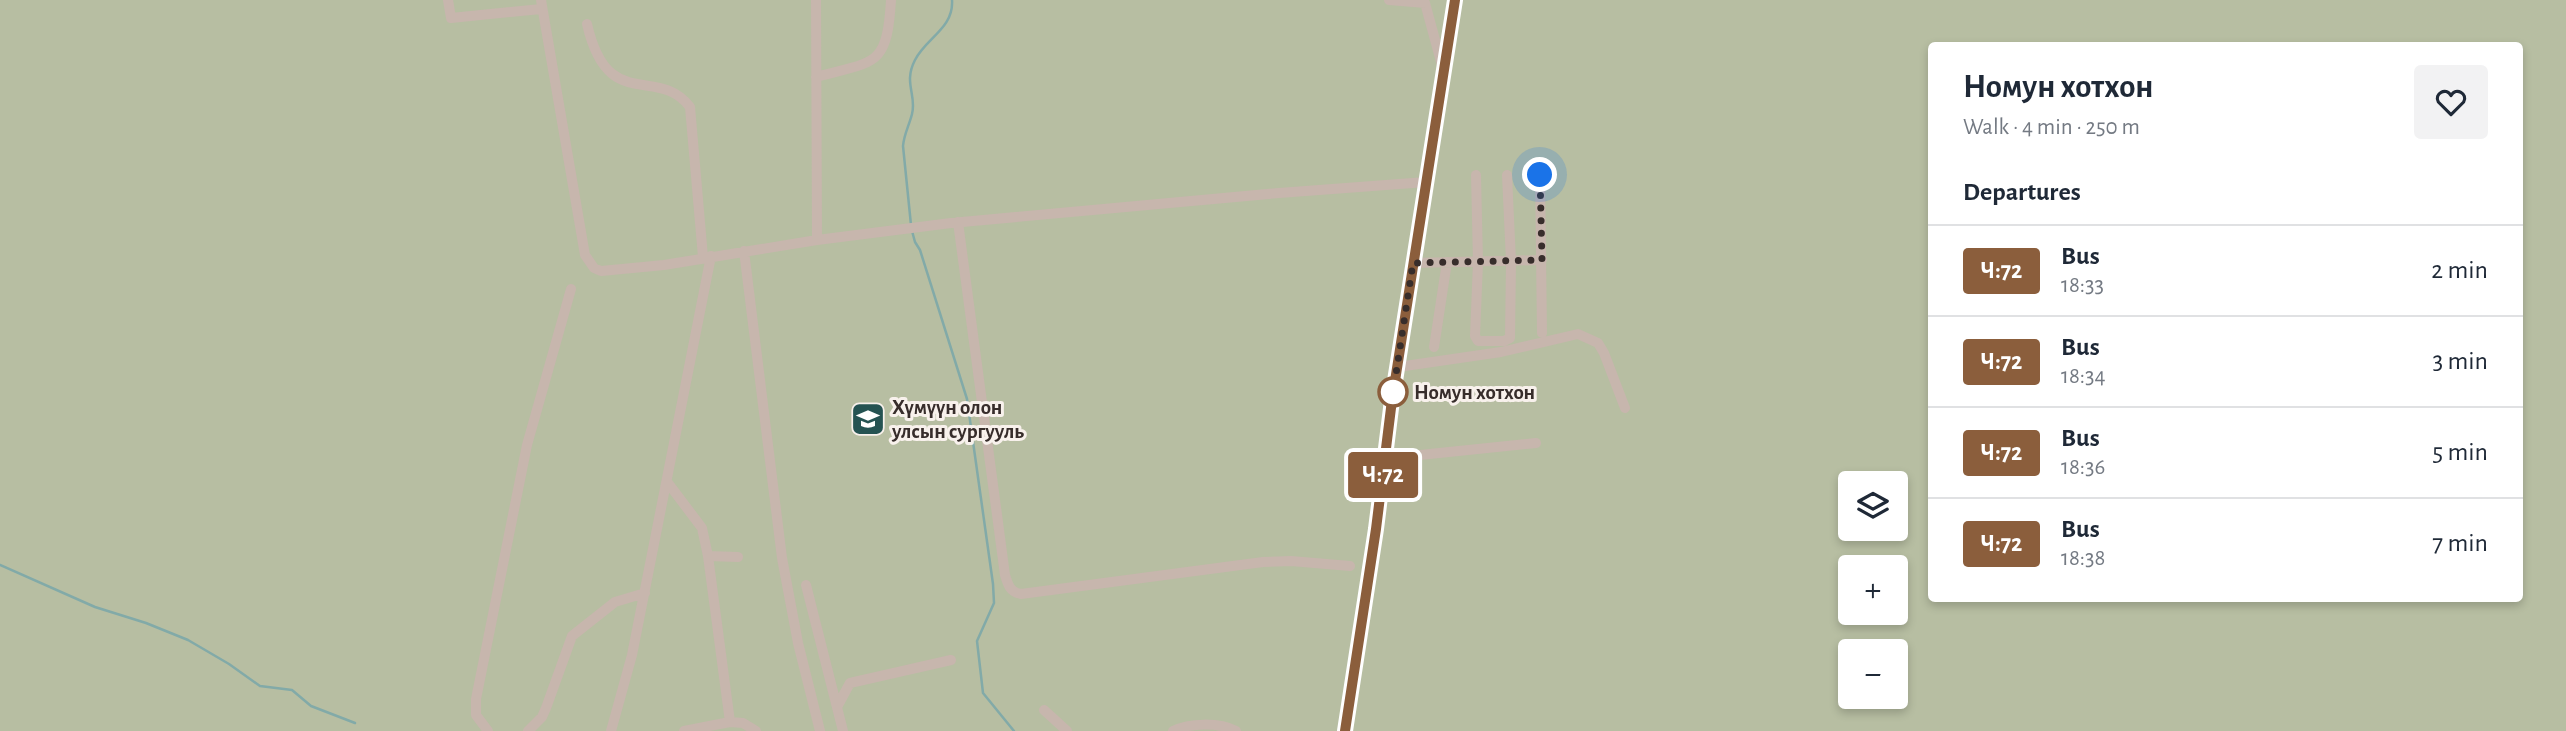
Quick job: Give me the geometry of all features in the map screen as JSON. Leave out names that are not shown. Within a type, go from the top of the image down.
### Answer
[{"type":"street","points":[[448,0],[451,18],[541,4],[587,261],[601,271],[664,265],[817,240],[958,222],[1426,182]]},
{"type":"street","points":[[816,0],[817,240]]},
{"type":"street","points":[[816,78],[864,64],[880,53],[888,37],[891,0]]},
{"type":"street","points":[[1389,0],[1425,1],[1444,73]]},
{"type":"street","points":[[1346,731],[1413,263],[1455,0]]},
{"type":"street","points":[[587,24],[594,47],[608,71],[620,80],[681,95],[690,107],[707,257],[668,483],[623,694],[611,731]]},
{"type":"street","points":[[1476,175],[1476,339],[1504,341],[1510,338],[1511,261],[1507,176]]},
{"type":"street","points":[[1540,175],[1542,333]]},
{"type":"street","points":[[958,222],[1005,575],[1015,593],[1263,562],[1291,561],[1350,566]]},
{"type":"street","points":[[744,251],[782,558],[798,643],[820,731]]},
{"type":"street","points":[[1413,263],[1542,260]]},
{"type":"street","points":[[1434,347],[1447,262]]},
{"type":"street","points":[[488,731],[476,715],[476,699],[527,445],[571,289]]},
{"type":"street","points":[[1398,367],[1501,352],[1578,334],[1598,343],[1625,408]]},
{"type":"street","points":[[1386,454],[1420,455],[1536,443]]},
{"type":"street","points":[[668,483],[702,528],[730,722]]},
{"type":"street","points":[[708,556],[738,557]]},
{"type":"street","points":[[806,585],[843,731]]},
{"type":"street","points":[[528,731],[546,708],[572,636],[615,602],[645,593]]},
{"type":"street","points":[[837,707],[850,682],[951,660]]},
{"type":"street","points":[[1044,710],[1067,731]]},
{"type":"street","points":[[684,731],[730,722],[743,723],[756,731]]},
{"type":"street","points":[[1172,731],[1200,725],[1227,727],[1236,731]]},
{"type":"green space","points":[[0,0],[2566,0],[2566,731],[0,731]]},
{"type":"waterway","points":[[911,225],[903,146],[913,107],[910,75],[920,52],[949,18],[952,0]]},
{"type":"waterway","points":[[912,231],[967,399],[993,584],[994,603],[977,641],[983,693],[1014,731]]},
{"type":"waterway","points":[[0,565],[95,607],[188,640],[260,686],[292,690],[311,706],[355,723]]},
{"type":"bus line","name":"Ч:72","points":[[1345,731],[1376,529],[1392,400],[1455,0]]},
{"type":"place","name":"Номун хотхон","points":[[1393,392]]},
{"type":"place","name":"Хүмүүн олон улсын сургууль","points":[[868,419]]},
{"type":"route","points":[[1393,392],[1392,400],[1413,263],[1542,260],[1540,175]]}]
